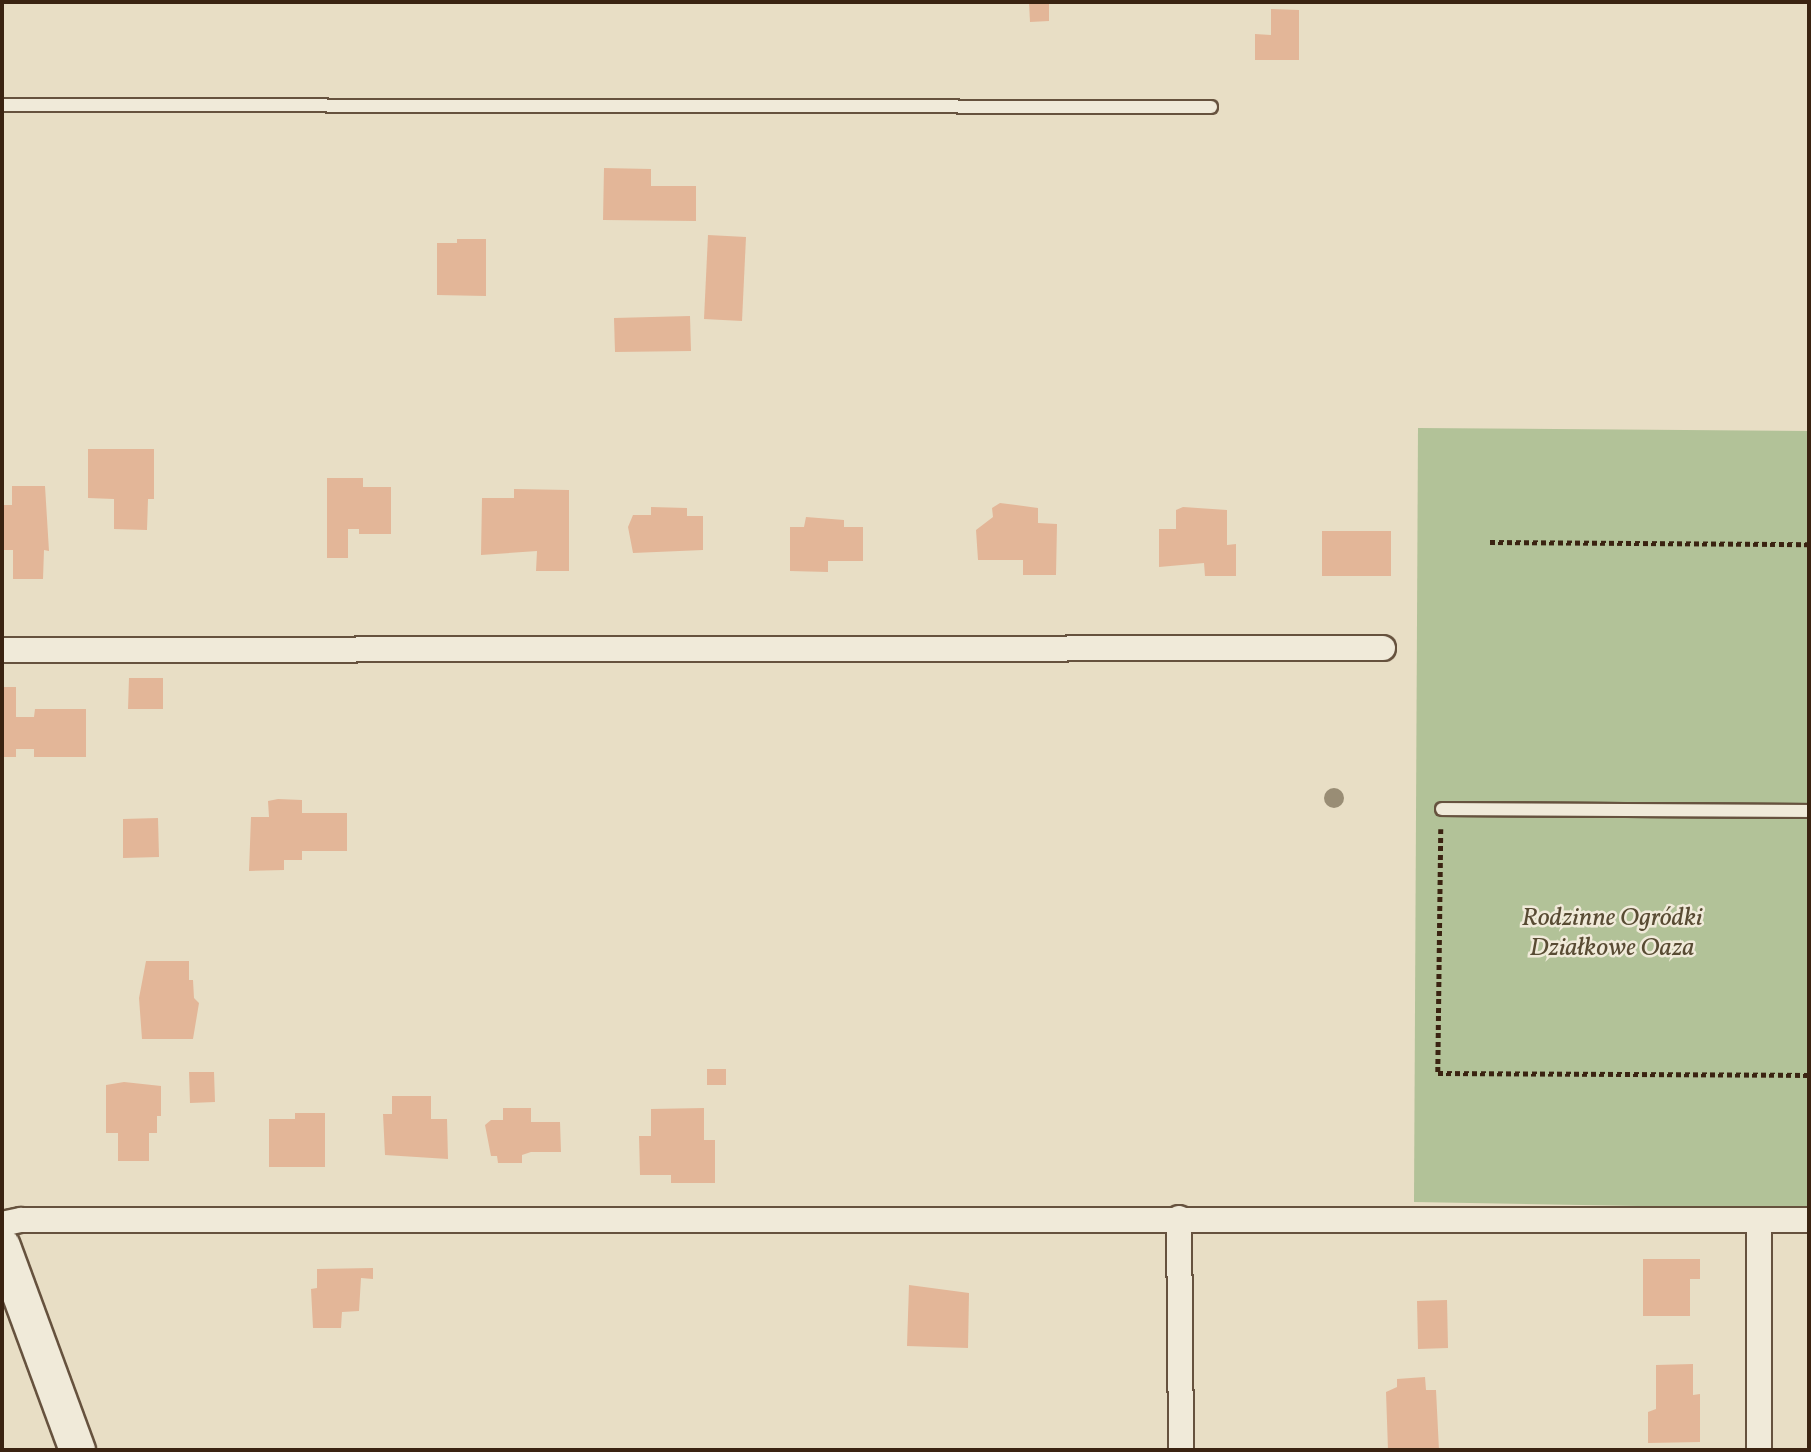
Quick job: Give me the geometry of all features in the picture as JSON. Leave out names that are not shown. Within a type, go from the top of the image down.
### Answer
[{"type":"street","points":[[2,650],[1383,648]]},
{"type":"street","points":[[1179,1218],[1181,1450]]},
{"type":"street","points":[[2,1224],[21,1220],[1809,1220]]},
{"type":"street","points":[[1759,1220],[1759,1450]]},
{"type":"street","points":[[2,1247],[77,1450]]},
{"type":"lane","points":[[2,105],[1211,107]]},
{"type":"lane","points":[[1442,809],[1809,811]]},
{"type":"path","points":[[1490,542],[1809,544]]},
{"type":"path","points":[[1442,809],[1438,1073],[1809,1075]]},
{"type":"green space","name":"Rodzinne Ogródki Działkowe Oaza","points":[[1418,428],[1809,431],[1809,1209],[1414,1202]]},
{"type":"building","points":[[1029,2],[1049,2],[1049,21],[1030,22]]},
{"type":"building","points":[[1271,9],[1299,10],[1299,60],[1255,60],[1255,34],[1271,35]]},
{"type":"building","points":[[604,168],[651,169],[651,186],[696,186],[696,221],[603,220]]},
{"type":"building","points":[[708,235],[746,237],[742,321],[704,319]]},
{"type":"building","points":[[457,239],[486,239],[486,296],[437,295],[437,243],[457,243]]},
{"type":"building","points":[[690,316],[691,351],[615,352],[614,318]]},
{"type":"building","points":[[88,449],[154,449],[154,499],[148,499],[147,530],[114,529],[114,499],[88,498]]},
{"type":"building","points":[[327,478],[363,478],[363,487],[391,487],[391,534],[359,534],[359,529],[348,529],[348,558],[327,558]]},
{"type":"building","points":[[12,486],[45,486],[49,551],[44,550],[43,579],[13,579],[13,550],[2,550],[2,505],[12,505]]},
{"type":"building","points":[[514,489],[569,490],[569,571],[536,571],[537,551],[481,555],[482,498],[514,498]]},
{"type":"building","points":[[1000,503],[1038,508],[1038,523],[1057,524],[1056,575],[1023,575],[1023,560],[978,560],[976,530],[993,517],[992,508]]},
{"type":"building","points":[[651,507],[687,508],[687,516],[703,516],[703,550],[633,553],[628,527],[633,515],[651,515]]},
{"type":"building","points":[[1183,507],[1227,510],[1227,545],[1236,544],[1236,576],[1205,576],[1204,563],[1159,567],[1159,529],[1176,529],[1176,510]]},
{"type":"building","points":[[806,517],[844,520],[844,527],[863,527],[863,561],[828,561],[828,572],[790,571],[790,527],[804,527]]},
{"type":"building","points":[[1322,531],[1391,531],[1391,576],[1322,576]]},
{"type":"building","points":[[129,678],[163,678],[163,709],[128,709]]},
{"type":"building","points":[[2,687],[16,687],[16,717],[34,717],[35,709],[86,709],[86,757],[34,757],[34,749],[16,749],[16,757],[2,757]]},
{"type":"building","points":[[302,800],[302,813],[347,813],[347,851],[302,851],[302,860],[284,860],[284,870],[249,871],[251,817],[269,817],[268,801]]},
{"type":"building","points":[[158,818],[159,857],[123,858],[123,819]]},
{"type":"building","points":[[146,961],[189,961],[189,980],[193,980],[194,998],[199,1003],[193,1039],[142,1039],[139,998]]},
{"type":"building","points":[[707,1069],[726,1069],[726,1085],[707,1085]]},
{"type":"building","points":[[189,1072],[214,1072],[215,1102],[190,1103]]},
{"type":"building","points":[[124,1082],[161,1086],[161,1116],[157,1116],[157,1133],[149,1133],[149,1161],[118,1161],[118,1133],[106,1133],[106,1085]]},
{"type":"building","points":[[392,1096],[431,1096],[431,1119],[447,1119],[448,1159],[385,1155],[383,1114],[392,1114]]},
{"type":"building","points":[[503,1108],[531,1108],[531,1122],[560,1122],[561,1152],[531,1152],[522,1155],[522,1163],[498,1163],[497,1156],[491,1156],[485,1125],[491,1120],[503,1120]]},
{"type":"building","points":[[704,1108],[704,1140],[715,1140],[715,1183],[671,1183],[671,1175],[640,1175],[639,1136],[651,1136],[651,1109]]},
{"type":"building","points":[[295,1113],[325,1113],[325,1167],[269,1167],[269,1119],[295,1119]]},
{"type":"building","points":[[1643,1259],[1700,1259],[1700,1279],[1690,1279],[1690,1316],[1643,1316]]},
{"type":"building","points":[[373,1268],[373,1279],[361,1278],[359,1311],[342,1312],[341,1328],[313,1328],[311,1289],[317,1288],[317,1269]]},
{"type":"building","points":[[909,1285],[969,1293],[968,1348],[907,1346]]},
{"type":"building","points":[[1447,1300],[1448,1348],[1418,1349],[1417,1301]]},
{"type":"building","points":[[1693,1364],[1693,1395],[1700,1394],[1700,1442],[1648,1443],[1648,1412],[1656,1409],[1656,1365]]},
{"type":"building","points":[[1425,1377],[1426,1390],[1436,1390],[1439,1450],[1388,1450],[1386,1392],[1397,1387],[1397,1379]]}]
